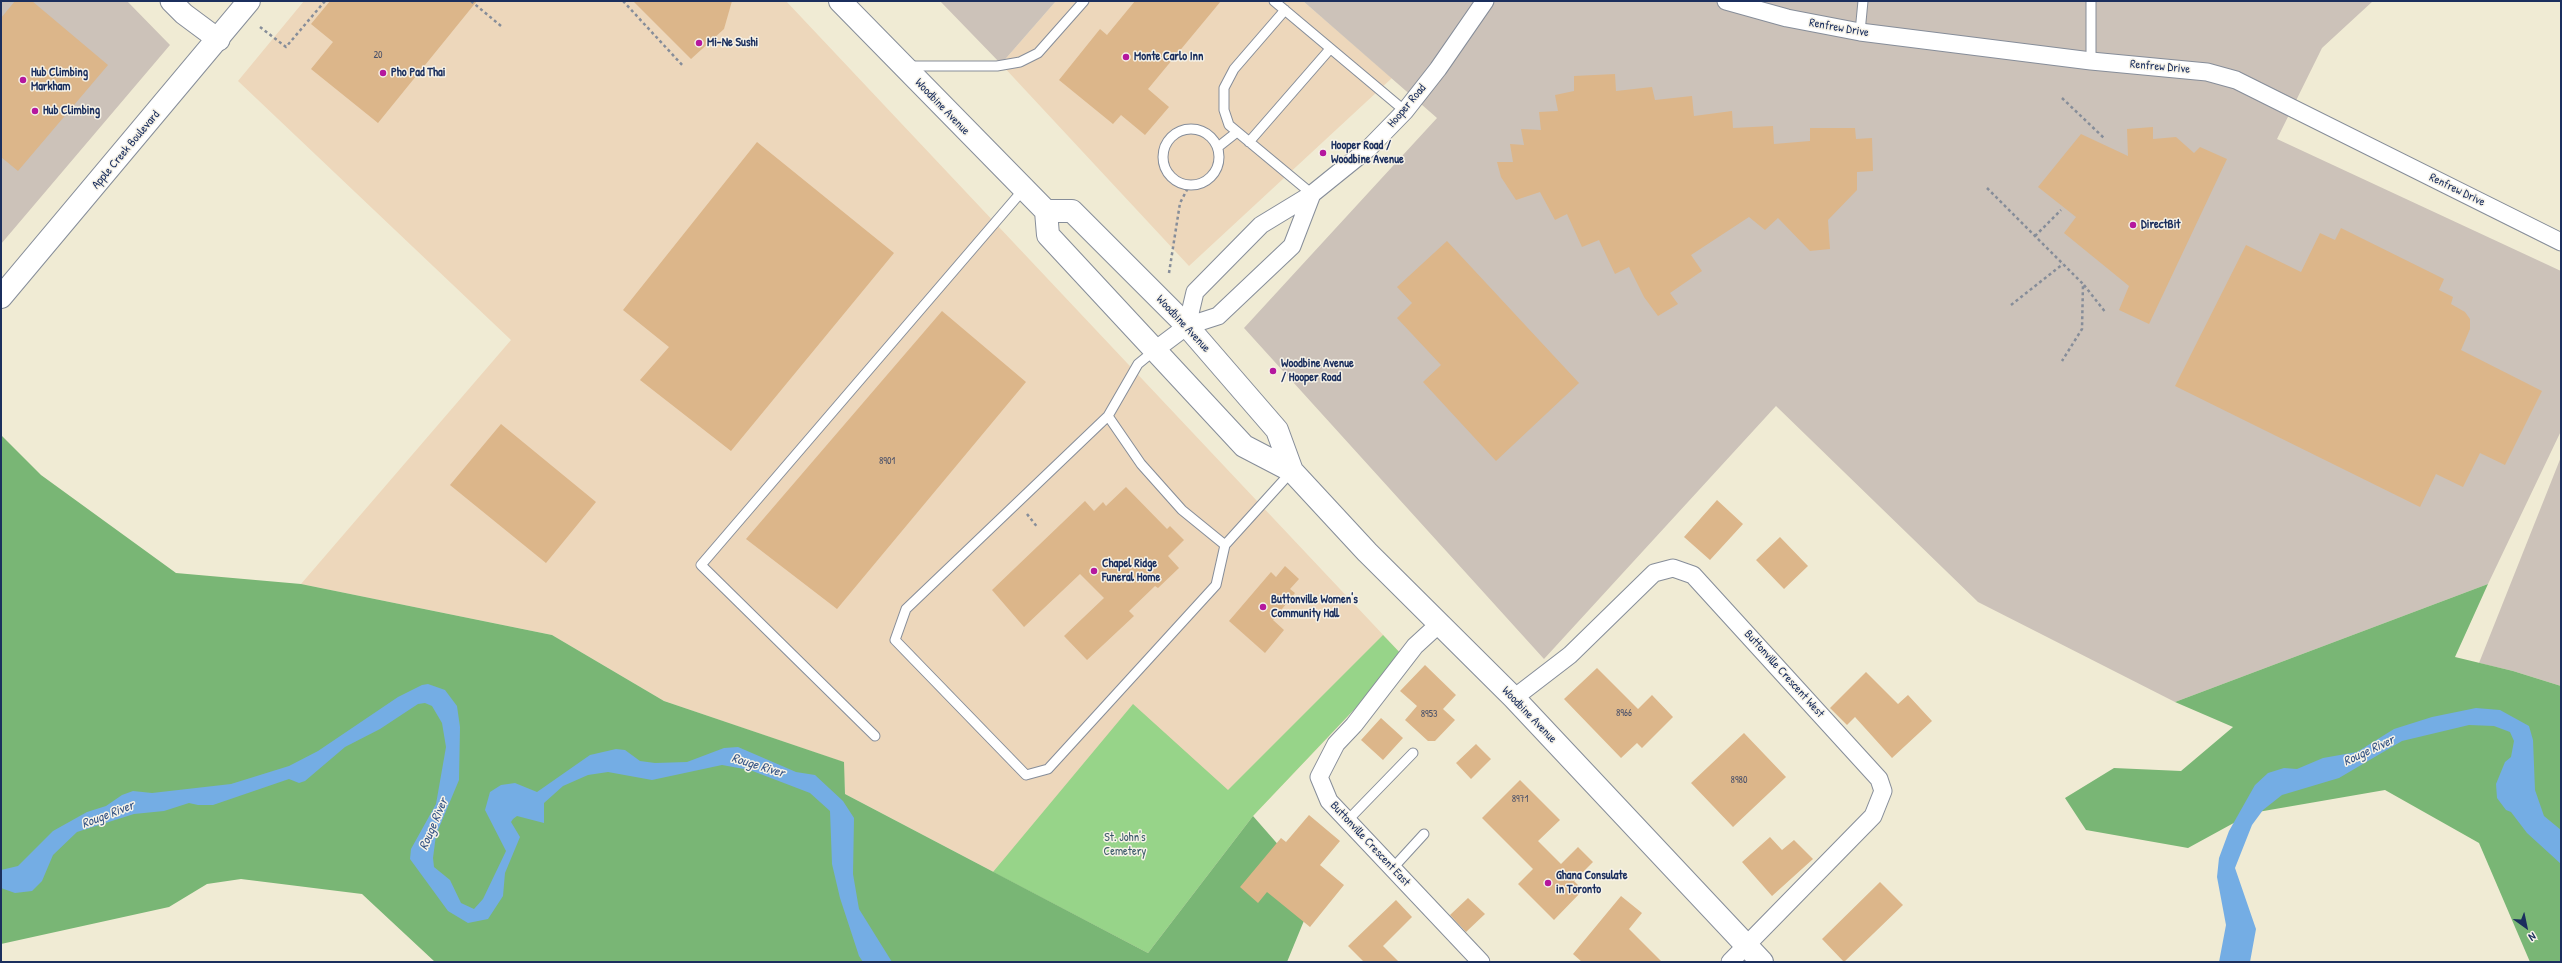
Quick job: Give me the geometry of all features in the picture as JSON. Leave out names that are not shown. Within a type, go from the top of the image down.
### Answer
[{"type":"main road","name":"Apple Creek Boulevard","points":[[1,297],[219,40],[249,1]]},
{"type":"main road","name":"Woodbine Avenue","points":[[840,1],[1023,190],[1046,211],[1072,211],[1187,326],[1277,430],[1292,471]]},
{"type":"main road","name":"Woodbine Avenue","points":[[1046,211],[1048,235],[1244,446],[1292,471],[1367,552],[1514,698],[1754,954]]},
{"type":"street","points":[[171,1],[184,14],[219,40]]},
{"type":"street","name":"Hooper Road","points":[[1187,326],[1195,292],[1261,225],[1312,194],[1369,148],[1405,111],[1438,69],[1485,1]]},
{"type":"street","name":"Renfrew Drive","points":[[1726,1],[1787,18],[1860,32],[2091,61],[2174,67],[2207,72],[2236,80],[2561,242]]},
{"type":"street","points":[[1155,350],[1187,326],[1218,316],[1292,246],[1312,194]]},
{"type":"street","name":"Buttonville Crescent West","points":[[1514,698],[1570,655],[1654,573],[1673,568],[1692,575],[1715,599],[1879,779],[1883,791],[1873,816],[1754,954]]},
{"type":"street","name":"Buttonville Crescent East","points":[[1439,624],[1415,646],[1354,725],[1336,744],[1319,777],[1323,790],[1347,821],[1481,962]]},
{"type":"street","points":[[1730,962],[1754,954]]},
{"type":"lane","points":[[902,66],[997,66],[1020,62],[1038,53],[1084,1]]},
{"type":"lane","points":[[1274,1],[1405,111]]},
{"type":"lane","points":[[1860,32],[1863,1]]},
{"type":"lane","points":[[2091,1],[2091,61]]},
{"type":"lane","points":[[1285,10],[1234,68],[1224,88],[1224,110],[1229,125],[1312,194]]},
{"type":"lane","points":[[1249,142],[1330,49]]},
{"type":"lane","points":[[1197,130],[1206,133],[1218,147],[1218,165],[1214,173],[1200,184],[1190,184],[1174,179],[1164,164],[1164,155],[1171,138],[1179,132],[1197,130]]},
{"type":"lane","points":[[1218,147],[1237,132]]},
{"type":"lane","points":[[875,736],[701,566],[1023,190]]},
{"type":"lane","points":[[1155,350],[1138,364],[1108,416],[906,609],[896,640],[1026,774],[1048,769],[1216,585],[1225,545],[1292,471]]},
{"type":"lane","points":[[1108,416],[1141,464],[1182,510],[1225,545]]},
{"type":"lane","points":[[1347,821],[1413,753]]},
{"type":"lane","points":[[1392,869],[1424,834]]},
{"type":"path","points":[[260,27],[286,47],[325,1]]},
{"type":"path","points":[[471,1],[500,26]]},
{"type":"path","points":[[623,1],[684,67]]},
{"type":"path","points":[[2062,98],[2105,139]]},
{"type":"path","points":[[1169,273],[1180,203],[1190,184]]},
{"type":"path","points":[[1987,188],[2083,284],[2106,313]]},
{"type":"path","points":[[2035,236],[2061,210]]},
{"type":"path","points":[[2011,305],[2063,264]]},
{"type":"path","points":[[2062,362],[2082,328],[2083,284]]},
{"type":"shaded area","points":[[1,1],[127,1],[170,45],[1,244]]},
{"type":"shaded area","points":[[304,1],[786,1],[1404,657],[1253,816],[1148,953],[845,794],[843,762],[664,701],[552,635],[301,584],[511,340],[238,81]]},
{"type":"shaded area","points":[[940,1],[1056,1],[1001,64]]},
{"type":"shaded area","points":[[1056,1],[1303,1],[1392,78],[1189,266],[1001,64]]},
{"type":"shaded area","points":[[1303,1],[2373,1],[2322,48],[2277,139],[2561,271],[2561,431],[2488,584],[2175,702],[1978,602],[1776,406],[1544,659],[1244,328],[1437,118]]},
{"type":"shaded area","points":[[2561,457],[2561,686],[2513,671],[2479,663]]},
{"type":"green space","points":[[1,435],[41,475],[176,573],[301,584],[552,635],[664,701],[844,762],[845,794],[1148,953],[1253,816],[1317,889],[1287,962],[435,962],[362,894],[241,879],[207,884],[169,907],[1,944]]},
{"type":"green space","points":[[2488,584],[2455,657],[2513,671],[2561,686],[2561,962],[2530,962],[2479,843],[2385,790],[2252,813],[2188,848],[2086,830],[2065,798],[2114,768],[2181,771],[2233,727],[2175,702]]},
{"type":"green space","name":"St. John's Cemetery","points":[[1383,635],[1404,657],[1253,816],[1148,953],[993,872],[1133,704],[1228,790]]},
{"type":"water","name":"Rouge River","points":[[428,684],[445,690],[457,706],[460,727],[459,780],[436,835],[433,858],[434,867],[450,880],[461,903],[474,909],[483,899],[506,851],[485,810],[490,792],[501,785],[515,783],[537,792],[590,755],[616,749],[625,750],[640,761],[655,763],[687,762],[724,748],[738,747],[796,772],[815,775],[843,801],[854,818],[853,874],[859,909],[892,962],[863,962],[859,956],[840,898],[832,864],[830,811],[810,793],[750,770],[722,765],[652,780],[608,772],[588,775],[563,786],[544,803],[544,823],[517,816],[513,819],[511,822],[520,837],[505,873],[503,896],[488,919],[468,923],[448,911],[410,859],[411,849],[436,804],[446,747],[442,723],[432,706],[425,703],[418,704],[380,729],[345,747],[305,781],[299,783],[289,779],[213,805],[198,805],[189,803],[164,811],[134,814],[77,832],[53,855],[42,881],[32,891],[15,893],[1,888],[1,870],[18,866],[53,831],[87,812],[106,806],[122,795],[133,791],[152,793],[231,784],[289,766],[318,751],[398,697],[422,685]]},
{"type":"water","name":"Rouge River","points":[[2476,708],[2500,710],[2529,726],[2533,740],[2535,790],[2544,816],[2561,830],[2561,864],[2527,833],[2511,812],[2506,810],[2497,798],[2496,784],[2505,762],[2511,757],[2514,741],[2510,732],[2494,726],[2469,725],[2402,741],[2339,778],[2282,795],[2263,810],[2252,825],[2235,868],[2256,929],[2250,962],[2219,962],[2226,925],[2217,877],[2219,858],[2229,831],[2255,785],[2268,773],[2284,768],[2297,769],[2323,758],[2357,752],[2394,729],[2432,717]]},
{"type":"building","name":"Hub Climbing","points":[[15,1],[32,1],[108,65],[18,171],[1,157],[1,18]]},
{"type":"building","points":[[330,1],[477,1],[378,123],[311,69],[333,42],[311,24]]},
{"type":"building","points":[[633,1],[732,1],[724,29],[691,59]]},
{"type":"building","name":"Monte Carlo Inn","points":[[1135,1],[1221,1],[1148,89],[1169,107],[1145,135],[1121,115],[1113,124],[1059,80],[1100,29],[1107,35]]},
{"type":"building","points":[[1615,74],[1616,91],[1652,87],[1655,100],[1692,96],[1694,116],[1732,111],[1733,128],[1773,126],[1774,144],[1810,141],[1810,128],[1855,128],[1856,139],[1872,138],[1873,171],[1857,172],[1857,190],[1828,220],[1830,249],[1810,251],[1778,218],[1765,230],[1749,217],[1691,255],[1702,271],[1670,293],[1678,304],[1658,316],[1644,297],[1629,267],[1615,274],[1599,240],[1582,247],[1567,214],[1555,220],[1540,192],[1516,200],[1501,177],[1497,162],[1513,162],[1510,144],[1524,145],[1521,129],[1541,130],[1539,112],[1558,111],[1555,95],[1574,91],[1574,76]]},
{"type":"building","name":"DirectBit","points":[[2153,127],[2153,139],[2176,137],[2194,153],[2200,147],[2227,159],[2149,324],[2119,310],[2129,286],[2064,233],[2076,217],[2038,187],[2081,134],[2128,156],[2127,129]]},
{"type":"building","points":[[757,142],[894,253],[731,451],[640,380],[669,347],[623,310]]},
{"type":"building","points":[[2341,228],[2444,279],[2439,290],[2453,297],[2451,304],[2465,312],[2470,319],[2470,329],[2461,350],[2542,391],[2505,465],[2480,453],[2463,487],[2436,474],[2420,507],[2175,386],[2246,245],[2301,272],[2320,233],[2335,240]]},
{"type":"building","points":[[1447,241],[1579,383],[1496,461],[1423,382],[1441,365],[1397,318],[1412,303],[1397,287]]},
{"type":"building","points":[[942,311],[1026,382],[837,609],[746,539]]},
{"type":"building","points":[[501,424],[596,502],[546,563],[450,485]]},
{"type":"building","name":"Chapel Ridge Funeral Home","points":[[1126,487],[1167,529],[1170,526],[1184,540],[1168,556],[1179,568],[1158,588],[1155,586],[1129,611],[1134,616],[1087,660],[1064,636],[1104,598],[1080,574],[1024,627],[992,590],[1085,501],[1094,511],[1103,502],[1106,506]]},
{"type":"building","points":[[1717,500],[1743,524],[1710,560],[1684,537]]},
{"type":"building","points":[[1780,537],[1808,566],[1784,589],[1756,560]]},
{"type":"building","name":"Buttonville Women's Community Hall","points":[[1285,566],[1299,579],[1290,589],[1295,593],[1273,620],[1284,630],[1265,653],[1229,621],[1271,572],[1276,577]]},
{"type":"building","points":[[1425,665],[1456,695],[1443,709],[1455,720],[1435,741],[1428,741],[1405,720],[1417,706],[1400,691]]},
{"type":"building","points":[[1597,668],[1638,709],[1652,695],[1673,717],[1642,748],[1637,743],[1621,758],[1564,699]]},
{"type":"building","points":[[1866,672],[1898,704],[1908,695],[1932,721],[1892,758],[1855,717],[1847,725],[1830,708]]},
{"type":"building","points":[[1381,718],[1403,738],[1383,760],[1361,740]]},
{"type":"building","points":[[1744,733],[1786,777],[1733,827],[1691,783]]},
{"type":"building","points":[[1476,744],[1491,759],[1471,779],[1456,763]]},
{"type":"building","points":[[1520,780],[1560,820],[1538,841],[1561,864],[1578,847],[1593,862],[1574,881],[1583,890],[1554,920],[1518,884],[1533,869],[1482,818]]},
{"type":"building","points":[[1309,815],[1340,841],[1320,865],[1344,885],[1310,927],[1267,892],[1258,903],[1240,887],[1281,838],[1286,842]]},
{"type":"building","points":[[1770,837],[1782,850],[1794,840],[1813,859],[1772,896],[1742,862]]},
{"type":"building","points":[[1880,882],[1903,905],[1844,962],[1822,939]]},
{"type":"building","points":[[1621,896],[1642,913],[1629,929],[1662,962],[1582,962],[1573,954]]},
{"type":"building","points":[[1468,898],[1485,914],[1466,932],[1450,915]]},
{"type":"building","points":[[1396,900],[1412,917],[1383,946],[1399,962],[1364,962],[1348,946]]},
{"type":"place","name":"Mi-Ne Sushi","points":[[699,43]]},
{"type":"place","name":"Monte Carlo Inn","points":[[1126,57]]},
{"type":"place","name":"Pho Pad Thai","points":[[383,73]]},
{"type":"place","name":"Hub Climbing Markham","points":[[23,80]]},
{"type":"place","name":"Hub Climbing","points":[[35,111]]},
{"type":"place","name":"Hooper Road / Woodbine Avenue","points":[[1323,153]]},
{"type":"place","name":"DirectBit","points":[[2133,225]]},
{"type":"place","name":"Woodbine Avenue / Hooper Road","points":[[1273,371]]},
{"type":"place","name":"Chapel Ridge Funeral Home","points":[[1094,571]]},
{"type":"place","name":"Buttonville Women's Community Hall","points":[[1263,607]]},
{"type":"place","name":"Ghana Consulate in Toronto","points":[[1548,883]]}]
